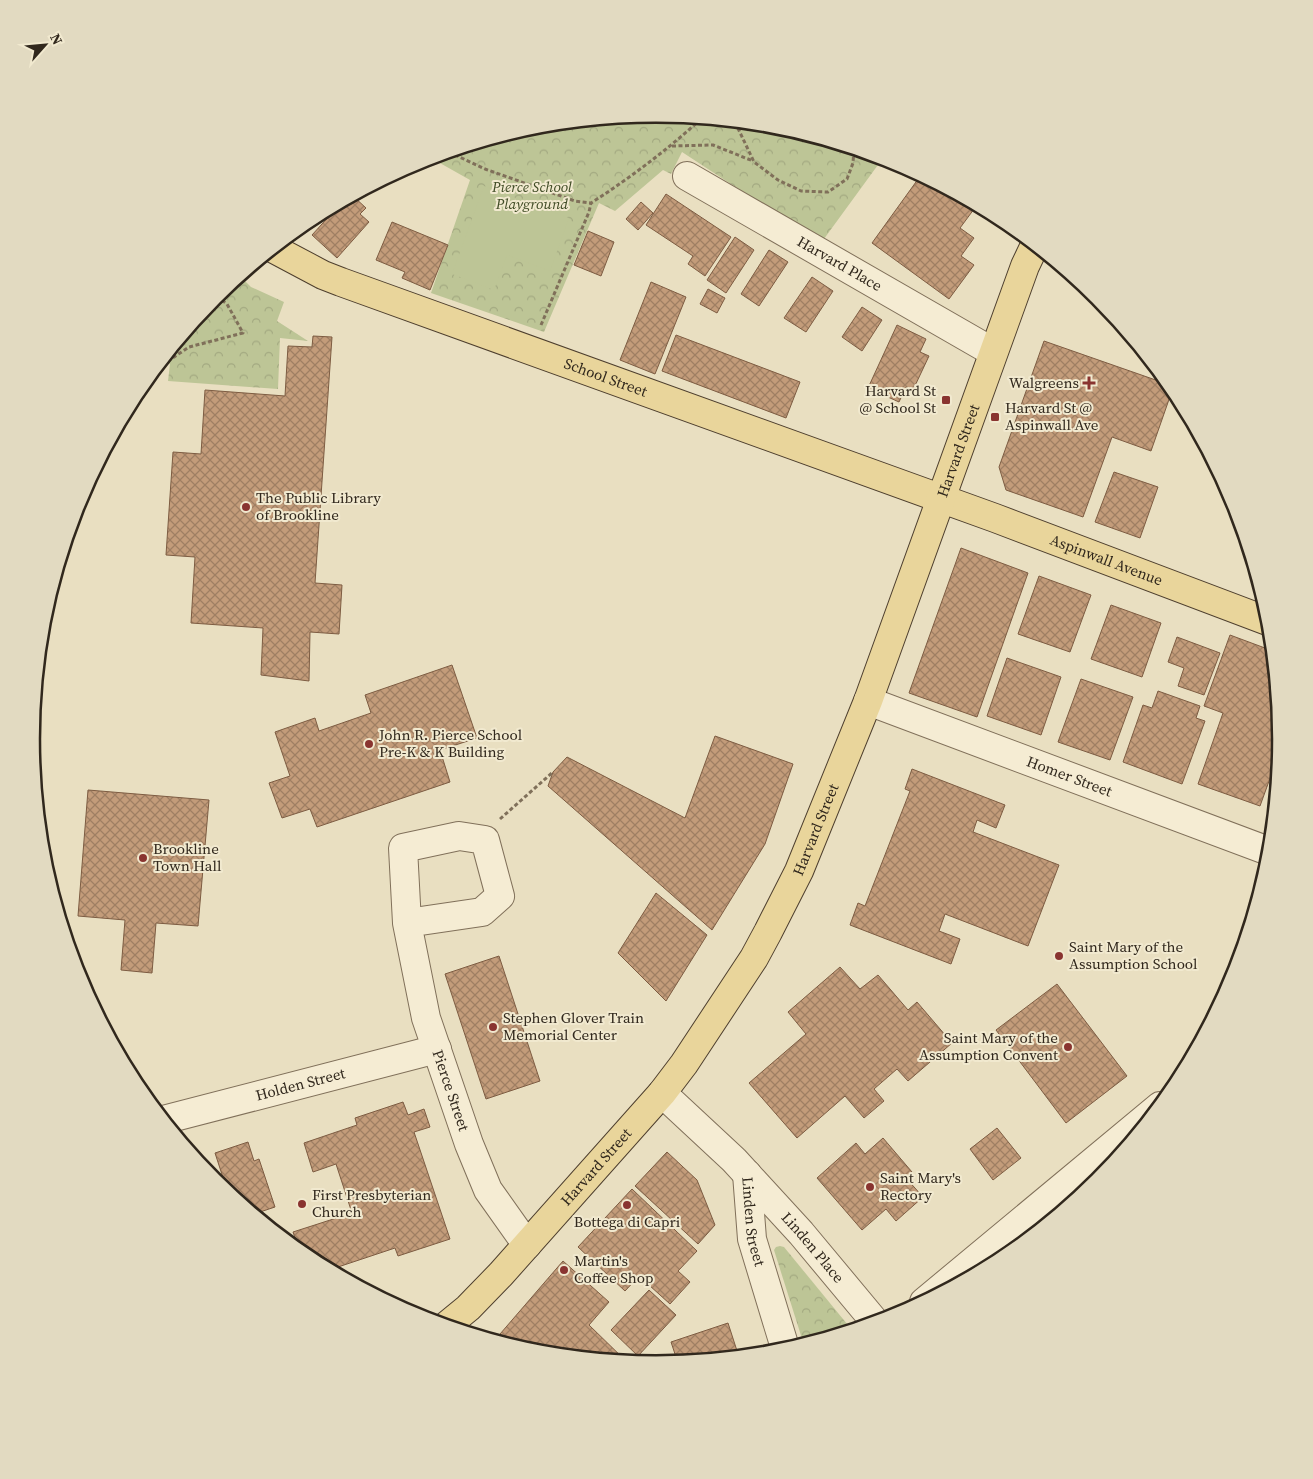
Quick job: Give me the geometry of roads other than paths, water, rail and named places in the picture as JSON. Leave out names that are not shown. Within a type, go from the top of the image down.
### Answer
[{"type":"main road","name":"Harvard Street","points":[[452,1321],[468,1308],[527,1245],[662,1092],[684,1064],[768,932],[799,871],[868,700],[930,532],[940,498],[993,352],[1032,250]]},
{"type":"main road","name":"School Street","points":[[279,252],[323,275],[341,282],[940,498]]},
{"type":"main road","name":"Aspinwall Avenue","points":[[940,498],[1261,619]]},
{"type":"street","name":"Harvard Place","points":[[687,176],[993,352]]},
{"type":"street","name":"Homer Street","points":[[868,700],[1263,849]]},
{"type":"street","name":"Pierce Street","points":[[407,923],[426,1018],[469,1144],[488,1190],[527,1245]]},
{"type":"street","name":"Holden Street","points":[[170,1118],[437,1049]]},
{"type":"street","name":"Linden Street","points":[[662,1092],[747,1174],[752,1239],[784,1342]]},
{"type":"street","points":[[948,1282],[1139,1124]]},
{"type":"street","name":"Linden Place","points":[[747,1174],[801,1233],[871,1317]]},
{"type":"place","name":"Walgreens","points":[[1089,383]]},
{"type":"place","name":"Harvard St @ School St","points":[[946,400]]},
{"type":"place","name":"Harvard St @ Aspinwall Ave","points":[[995,417]]},
{"type":"place","name":"The Public Library of Brookline","points":[[246,507]]},
{"type":"place","name":"John R. Pierce School Pre-K & K Building","points":[[369,744]]},
{"type":"place","name":"Brookline Town Hall","points":[[143,858]]},
{"type":"place","name":"Saint Mary of the Assumption School","points":[[1059,956]]},
{"type":"place","name":"Stephen Glover Train Memorial Center","points":[[493,1027]]},
{"type":"place","name":"Saint Mary of the Assumption Convent","points":[[1068,1047]]},
{"type":"place","name":"Saint Mary's Rectory","points":[[870,1187]]},
{"type":"place","name":"First Presbyterian Church","points":[[302,1204]]},
{"type":"place","name":"Bottega di Capri","points":[[627,1205]]},
{"type":"place","name":"Martin's Coffee Shop","points":[[564,1270]]},
{"type":"park label","name":"Pierce School Playground","points":[[532,196]]}]
